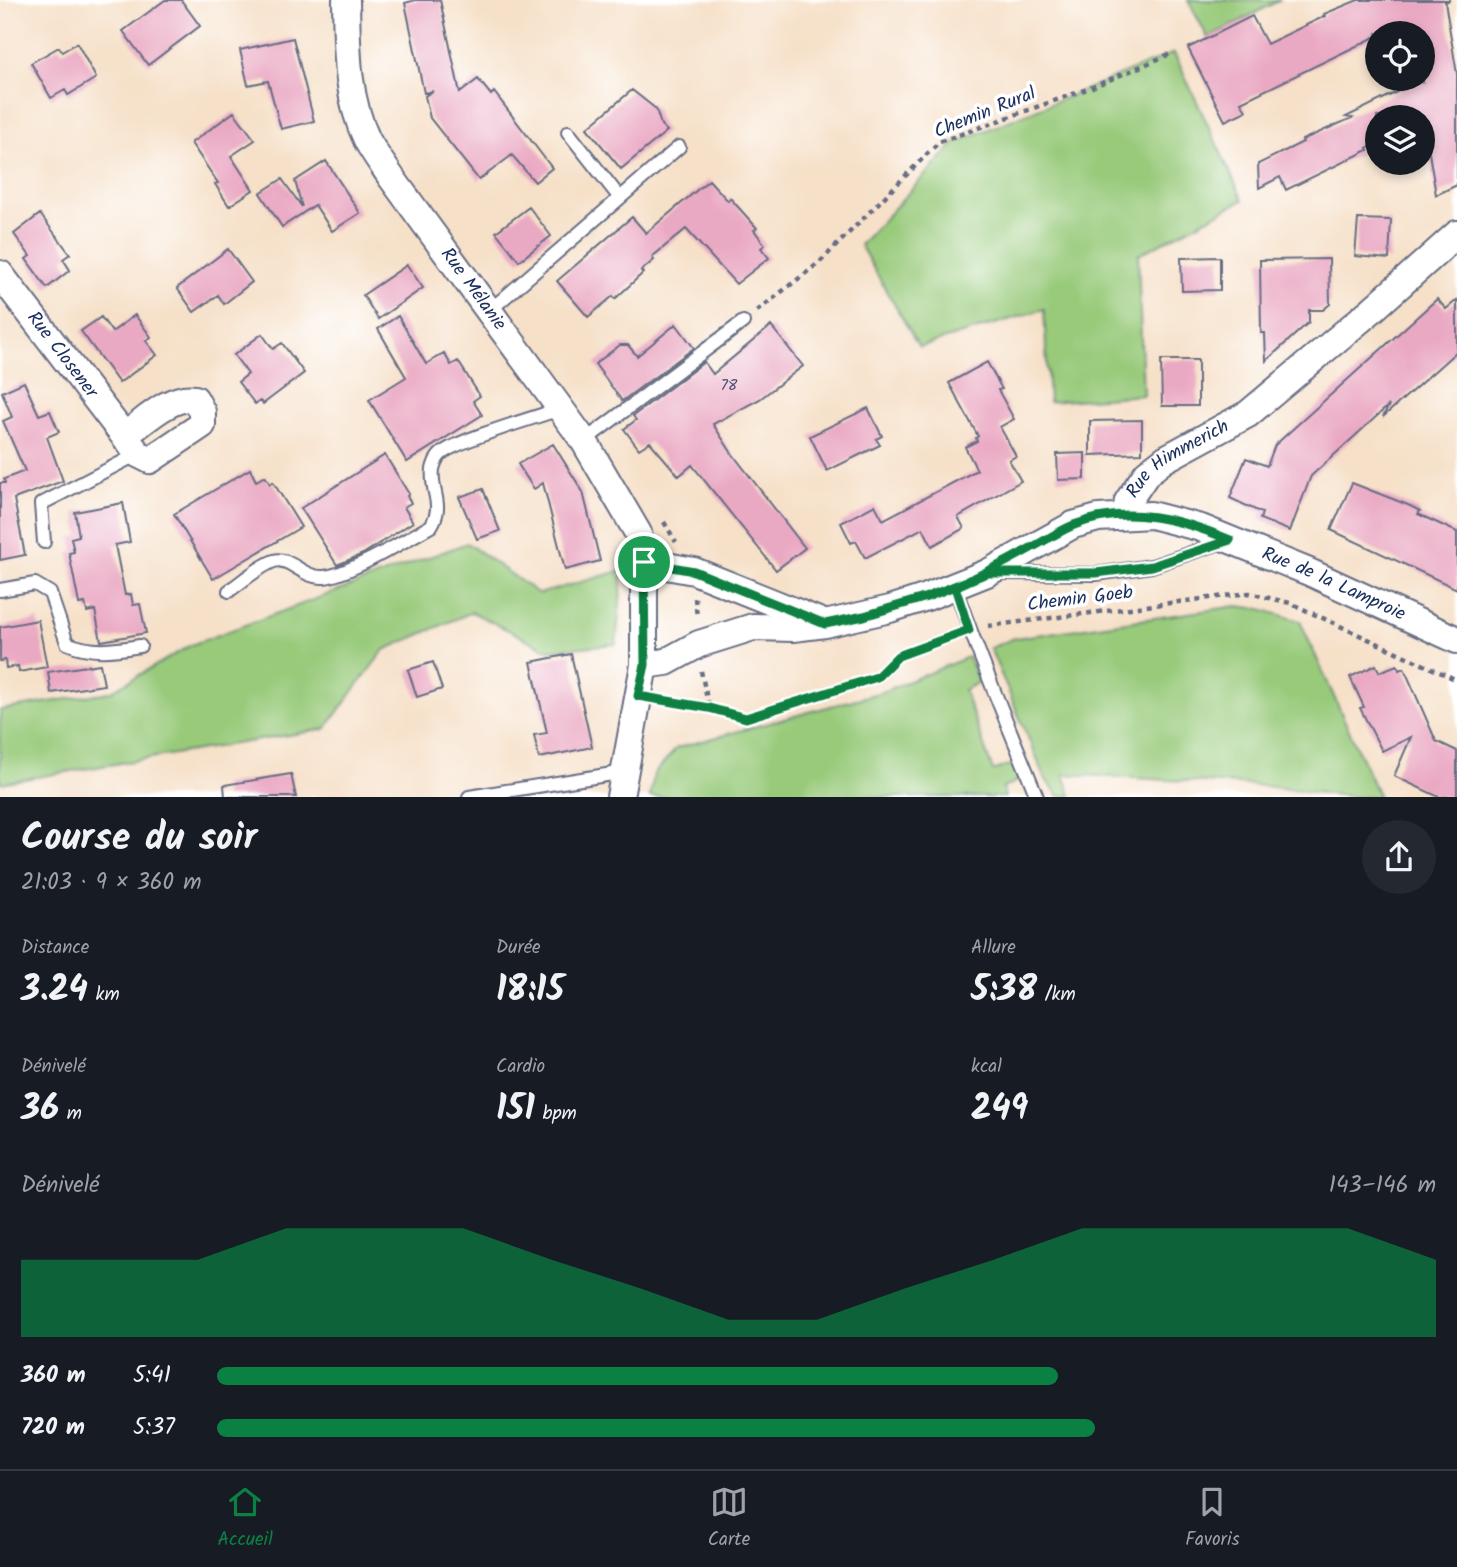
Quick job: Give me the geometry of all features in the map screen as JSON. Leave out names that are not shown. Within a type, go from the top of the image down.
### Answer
[{"type":"street","name":"Rue Mélanie","points":[[346,0],[349,84],[356,112],[368,141],[391,177],[584,441],[638,533],[644,562],[645,665]]},
{"type":"street","name":"Rue Himmerich","points":[[645,665],[666,662],[699,645],[753,627],[793,628],[825,624],[890,609],[987,573],[1073,525],[1098,518],[1125,516],[1128,501],[1147,473],[1165,459],[1248,414],[1457,234]]},
{"type":"street","name":"Rue Closener","points":[[0,274],[131,445]]},
{"type":"street","name":"Rue de la Lamproie","points":[[1125,516],[1151,515],[1182,522],[1309,572],[1457,640]]},
{"type":"street","points":[[644,562],[694,571],[825,624]]},
{"type":"street","points":[[623,784],[645,665]]},
{"type":"lane","points":[[568,132],[620,198]]},
{"type":"lane","points":[[489,311],[679,147]]},
{"type":"lane","points":[[584,441],[743,322]]},
{"type":"lane","points":[[229,591],[275,560],[287,561],[309,576],[325,578],[360,564],[431,526],[438,516],[433,467],[440,454],[457,445],[561,409]]},
{"type":"lane","points":[[44,542],[41,504],[131,445]]},
{"type":"lane","points":[[987,573],[1096,573],[1152,566],[1230,540]]},
{"type":"lane","points":[[0,590],[36,584],[50,593],[67,643],[79,649],[103,652],[140,646]]},
{"type":"lane","points":[[955,587],[969,630],[1037,797]]},
{"type":"lane","points":[[468,797],[623,784]]},
{"type":"path","name":"Chemin Rural","points":[[743,322],[820,262],[939,142],[1090,88],[1170,54]]},
{"type":"path","name":"Chemin Goeb","points":[[638,696],[709,708],[746,718],[877,677],[898,656],[969,630],[997,624],[1250,593],[1290,603],[1457,680]]},
{"type":"path","points":[[699,645],[702,680],[709,708]]},
{"type":"green space","points":[[1188,0],[1280,0],[1208,38]]},
{"type":"green space","points":[[1174,53],[1243,200],[1138,255],[1143,395],[1049,402],[1044,309],[919,347],[860,245],[955,143]]},
{"type":"green space","points":[[467,543],[539,594],[623,570],[616,644],[548,650],[472,612],[384,650],[325,729],[0,783],[0,710],[110,692],[191,645]]},
{"type":"green space","points":[[1237,606],[1261,609],[1300,621],[1379,797],[1355,797],[1255,785],[1064,774],[1071,796],[1059,796],[1046,780],[990,648],[1015,638]]},
{"type":"green space","points":[[968,657],[979,682],[964,690],[993,771],[1012,764],[1019,780],[1003,788],[1005,797],[650,797],[654,774],[677,748],[882,692]]},
{"type":"building","points":[[165,0],[181,0],[200,26],[148,65],[123,31]]},
{"type":"building","points":[[440,0],[460,93],[478,79],[491,95],[494,92],[552,168],[535,182],[512,155],[479,180],[430,118],[425,96],[433,91],[424,93],[405,3]]},
{"type":"building","points":[[1358,0],[1450,0],[1445,2],[1457,74],[1457,185],[1436,195],[1433,175],[1435,175],[1435,105],[1370,105],[1399,91],[1435,91],[1435,21],[1365,21],[1365,42],[1241,102],[1246,111],[1225,121],[1188,48],[1252,16],[1267,44],[1325,16],[1324,14]]},
{"type":"building","points":[[293,38],[314,121],[281,129],[268,81],[248,85],[240,50]]},
{"type":"building","points":[[77,43],[96,78],[68,95],[65,90],[51,98],[31,63],[59,47],[62,52]]},
{"type":"building","points":[[632,90],[656,109],[661,125],[667,131],[621,169],[587,128]]},
{"type":"building","points":[[1365,108],[1365,151],[1286,190],[1280,177],[1259,188],[1258,164],[1303,142],[1302,140],[1352,118],[1346,117]]},
{"type":"building","points":[[234,112],[255,140],[231,156],[253,190],[229,206],[215,184],[218,183],[191,143]]},
{"type":"building","points":[[326,161],[360,213],[332,231],[315,205],[282,227],[260,193],[282,179],[302,207],[295,181]]},
{"type":"building","points":[[709,180],[728,201],[730,198],[757,228],[754,230],[765,245],[761,248],[769,258],[736,284],[686,229],[652,257],[654,260],[641,271],[643,273],[615,299],[613,296],[588,317],[557,281],[632,217],[646,233]]},
{"type":"building","points":[[529,207],[551,236],[519,261],[496,232]]},
{"type":"building","points":[[40,214],[70,254],[63,259],[70,270],[47,288],[26,259],[30,256],[14,234]]},
{"type":"building","points":[[1358,219],[1391,220],[1389,259],[1355,256]]},
{"type":"building","points":[[228,249],[252,282],[224,304],[218,295],[194,312],[177,288]]},
{"type":"building","points":[[1220,257],[1220,290],[1182,291],[1181,258]]},
{"type":"building","points":[[1329,259],[1330,304],[1323,310],[1309,310],[1309,322],[1266,361],[1265,333],[1261,333],[1260,260]]},
{"type":"building","points":[[407,265],[423,288],[378,319],[363,295]]},
{"type":"building","points":[[1437,299],[1446,309],[1457,300],[1457,351],[1383,417],[1389,405],[1311,476],[1290,531],[1260,519],[1262,513],[1230,498],[1246,458],[1267,466],[1275,445]]},
{"type":"building","points":[[135,315],[151,337],[146,341],[157,355],[119,383],[81,331],[101,317],[112,332]]},
{"type":"building","points":[[398,316],[426,364],[444,353],[451,365],[458,361],[480,396],[473,401],[482,415],[407,462],[369,400],[406,377],[378,329]]},
{"type":"building","points":[[676,324],[694,348],[622,401],[595,364],[620,345],[628,345],[637,356]]},
{"type":"building","points":[[771,326],[803,366],[760,399],[713,424],[731,452],[805,548],[776,570],[692,465],[679,476],[650,442],[639,449],[624,429],[636,420],[633,416],[704,362],[713,374]]},
{"type":"building","points":[[262,334],[273,349],[282,343],[304,373],[263,404],[260,401],[255,404],[238,382],[248,374],[234,355]]},
{"type":"building","points":[[1161,360],[1198,360],[1198,406],[1162,406]]},
{"type":"building","points":[[987,362],[1014,419],[1000,427],[1016,456],[1009,460],[1021,481],[958,517],[964,528],[932,546],[923,528],[865,558],[856,541],[851,543],[841,523],[875,505],[883,520],[977,470],[965,447],[977,441],[978,436],[949,383]]},
{"type":"building","points":[[24,382],[39,415],[50,411],[59,432],[47,437],[63,481],[14,499],[25,555],[0,560],[0,483],[5,483],[4,479],[25,471],[3,421],[12,417],[2,392]]},
{"type":"building","points":[[868,408],[882,436],[876,439],[880,445],[827,471],[810,436]]},
{"type":"building","points":[[1142,420],[1142,453],[1090,455],[1090,421]]},
{"type":"building","points":[[553,444],[583,492],[600,561],[565,570],[543,483],[534,489],[518,464]]},
{"type":"building","points":[[1085,453],[1085,479],[1058,480],[1057,454]]},
{"type":"building","points":[[385,455],[409,494],[407,496],[411,503],[404,507],[413,522],[363,554],[337,565],[301,508]]},
{"type":"building","points":[[250,469],[256,481],[265,476],[270,484],[273,482],[301,527],[213,579],[174,514]]},
{"type":"building","points":[[1352,483],[1408,505],[1420,511],[1418,514],[1457,532],[1457,589],[1331,530]]},
{"type":"building","points":[[483,489],[500,531],[477,539],[459,497]]},
{"type":"building","points":[[123,503],[130,542],[115,545],[125,595],[131,594],[133,605],[140,604],[146,633],[101,641],[95,610],[87,612],[85,603],[79,604],[69,553],[74,552],[71,538],[79,536],[75,512]]},
{"type":"building","points":[[38,620],[47,667],[19,672],[18,666],[6,668],[5,660],[0,661],[0,627]]},
{"type":"building","points":[[571,654],[592,747],[539,758],[534,735],[547,733],[531,662]]},
{"type":"building","points":[[433,662],[442,689],[417,697],[408,670]]},
{"type":"building","points":[[100,664],[104,685],[51,693],[48,672]]},
{"type":"building","points":[[1376,665],[1379,672],[1397,665],[1399,670],[1404,668],[1436,741],[1457,751],[1457,797],[1439,797],[1394,776],[1411,737],[1382,751],[1360,708],[1364,707],[1350,677]]},
{"type":"building","points":[[291,774],[296,797],[225,797],[224,785]]},
{"type":"route","points":[[644,562],[645,665],[638,696],[709,708],[746,718],[877,677],[898,656],[969,630],[955,587],[987,573],[1073,525],[1098,518],[1151,515],[1201,527],[1230,540],[1152,566],[1096,573],[987,573],[890,609],[825,624],[694,571],[644,562]]}]
